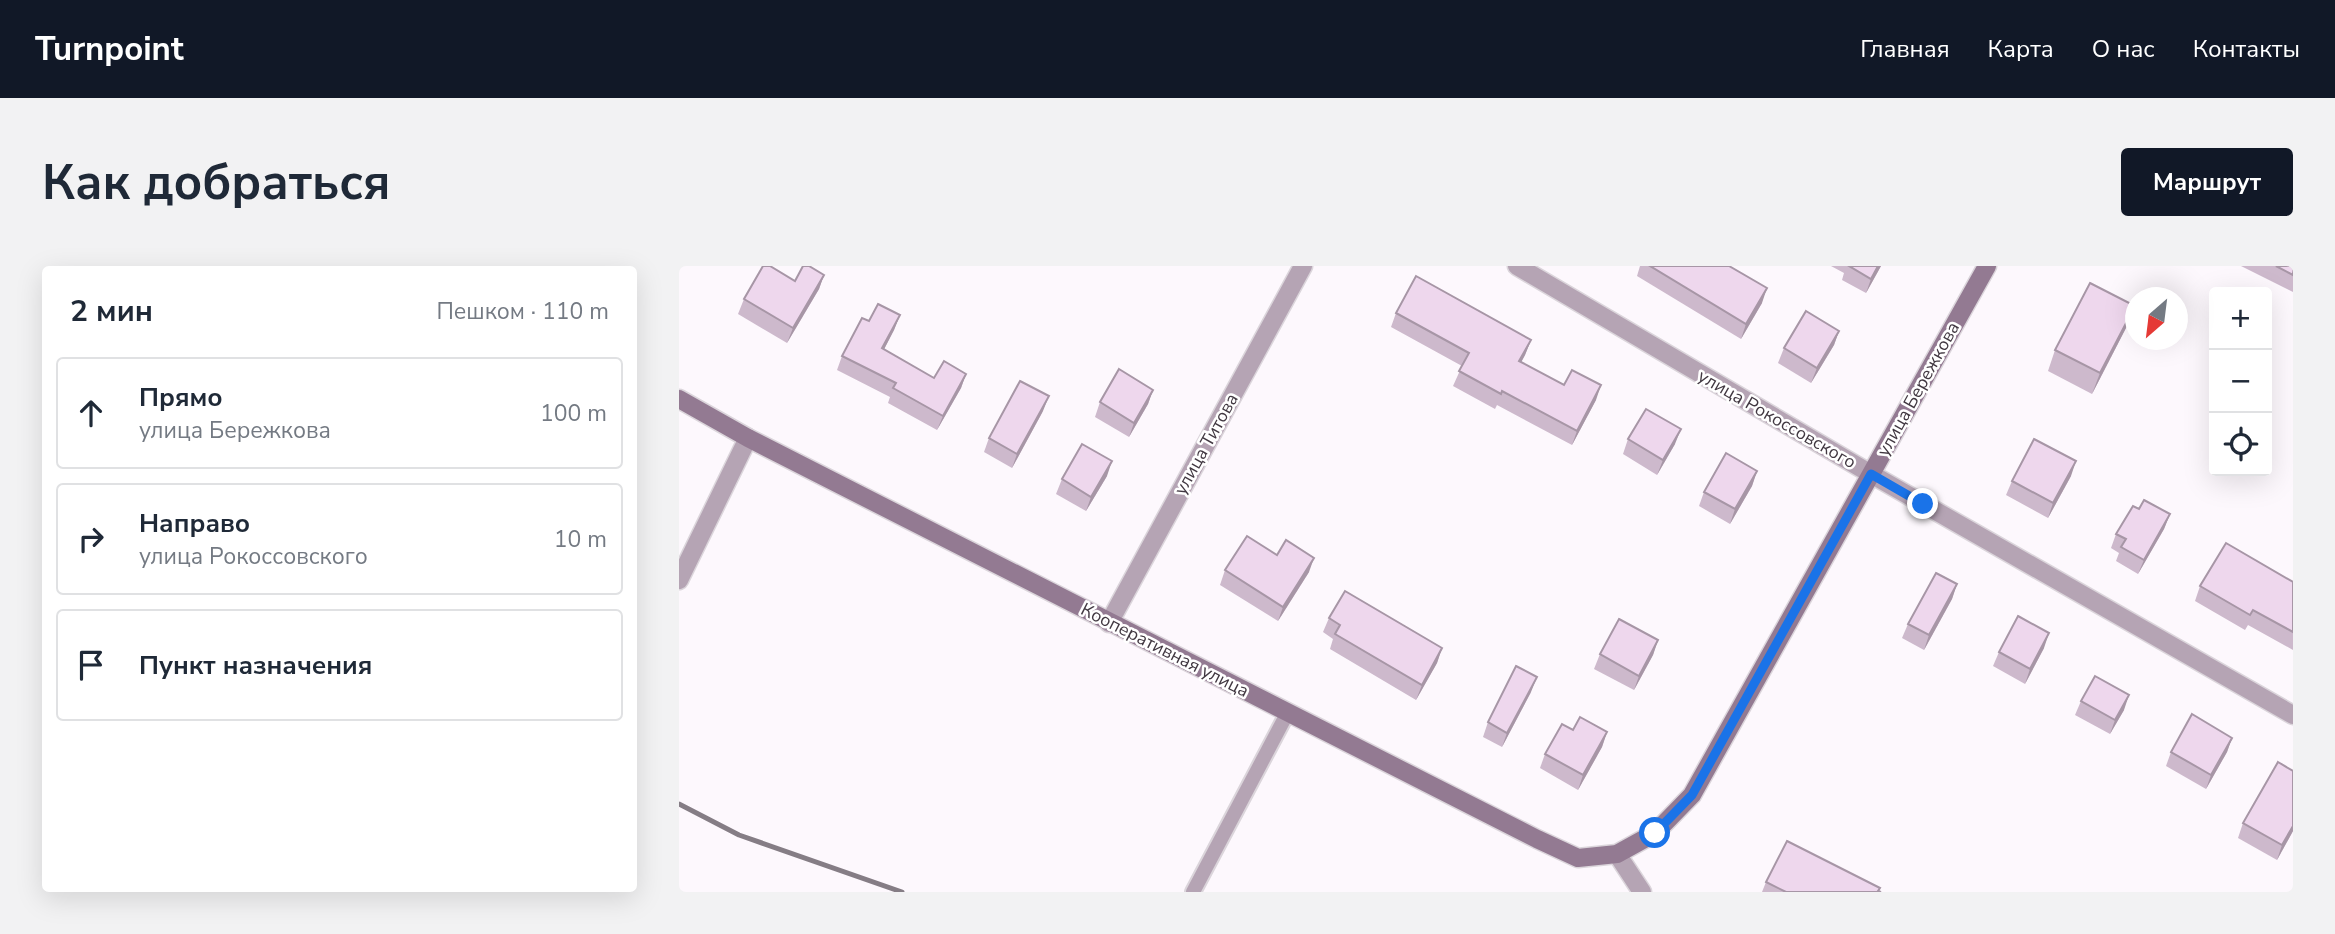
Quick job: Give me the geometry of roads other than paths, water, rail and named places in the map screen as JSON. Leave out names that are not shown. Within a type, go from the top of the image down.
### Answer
[{"type":"street","name":"улица Титова","points":[[1109,623],[1303,266]]},
{"type":"street","name":"улица Рокоссовского","points":[[1517,266],[1871,474],[2293,715]]},
{"type":"street","name":"улица Бережкова","points":[[1617,854],[1655,833],[1692,795],[1987,266]]},
{"type":"street","name":"Кооперативная улица","points":[[679,400],[1109,623],[1578,858],[1617,854]]},
{"type":"street","points":[[679,580],[748,438]]},
{"type":"street","points":[[1617,854],[1642,892]]},
{"type":"lane","points":[[1193,892],[1288,712]]},
{"type":"railway","points":[[679,804],[739,835],[902,892]]}]
